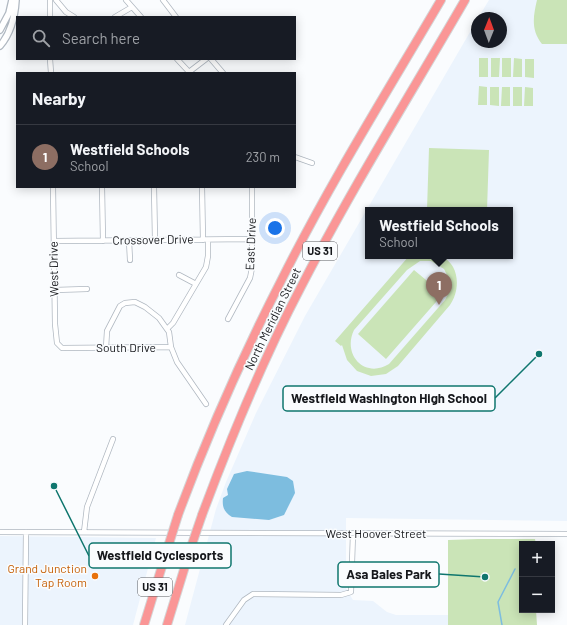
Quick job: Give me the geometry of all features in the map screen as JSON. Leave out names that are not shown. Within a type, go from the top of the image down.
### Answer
[{"type":"highway","name":"North Meridian Street","points":[[144,625],[178,515],[233,381],[282,277],[323,202],[441,0]]},
{"type":"highway","name":"North Meridian Street","points":[[167,625],[202,515],[230,442],[260,372],[301,286],[342,210],[465,0]]},
{"type":"street","points":[[0,30],[9,13],[12,0]]},
{"type":"street","points":[[0,46],[10,29],[16,0]]},
{"type":"street","points":[[50,0],[50,16]]},
{"type":"street","points":[[56,0],[66,12],[72,16]]},
{"type":"street","points":[[126,0],[140,16]]},
{"type":"street","points":[[163,0],[175,16]]},
{"type":"street","points":[[117,16],[132,7]]},
{"type":"street","points":[[62,16],[66,12]]},
{"type":"street","points":[[50,60],[51,72]]},
{"type":"street","points":[[178,60],[188,72]]},
{"type":"street","points":[[190,72],[205,60]]},
{"type":"street","points":[[212,60],[222,72]]},
{"type":"street","points":[[296,157],[312,163]]},
{"type":"street","name":"West Drive","points":[[53,188],[55,336],[57,343],[62,348]]},
{"type":"street","points":[[102,188],[103,241]]},
{"type":"street","points":[[154,188],[155,240]]},
{"type":"street","points":[[167,329],[173,323],[207,262],[202,188]]},
{"type":"street","name":"East Drive","points":[[228,319],[250,278],[252,268],[252,188]]},
{"type":"street","name":"Crossover Drive","points":[[54,241],[252,239]]},
{"type":"street","points":[[129,241],[130,260]]},
{"type":"street","points":[[179,275],[196,284]]},
{"type":"street","points":[[55,290],[87,289]]},
{"type":"street","points":[[106,348],[107,331],[113,315],[120,306],[125,303],[135,302],[145,306],[159,318],[167,329],[171,339],[171,348]]},
{"type":"street","name":"South Drive","points":[[62,348],[171,348],[182,370],[206,404]]},
{"type":"street","points":[[84,532],[87,507],[112,439]]},
{"type":"street","name":"West Hoover Street","points":[[0,532],[567,534]]},
{"type":"street","points":[[25,625],[26,532]]},
{"type":"street","points":[[226,625],[244,600],[253,594],[341,595],[351,592],[353,534]]},
{"type":"shaded area","points":[[489,0],[567,0],[567,521],[346,518],[346,588],[353,600],[373,601],[387,612],[396,615],[448,615],[448,625],[185,625],[216,509],[256,413],[305,316],[365,213],[365,259],[513,259],[513,207],[368,207],[471,30],[471,48],[507,48],[507,12],[482,12]]},
{"type":"shaded area","points":[[0,536],[156,538],[133,625],[0,625]]},
{"type":"green space","points":[[537,0],[567,0],[567,44],[542,44],[538,39],[534,23]]},
{"type":"green space","points":[[479,58],[488,58],[488,77],[479,77]]},
{"type":"green space","points":[[491,58],[500,58],[499,77],[491,77]]},
{"type":"green space","points":[[502,58],[511,58],[511,77],[502,77]]},
{"type":"green space","points":[[514,58],[522,59],[522,77],[513,77]]},
{"type":"green space","points":[[525,59],[534,59],[534,78],[525,77]]},
{"type":"green space","points":[[479,86],[487,87],[487,105],[478,105]]},
{"type":"green space","points":[[490,87],[499,87],[499,106],[490,105]]},
{"type":"green space","points":[[502,87],[510,87],[510,106],[501,106]]},
{"type":"green space","points":[[513,87],[522,87],[522,106],[513,106]]},
{"type":"green space","points":[[525,87],[533,88],[533,106],[524,106]]},
{"type":"green space","points":[[429,148],[489,150],[487,207],[427,207]]},
{"type":"green space","points":[[406,259],[445,259],[452,265],[457,278],[457,285],[456,293],[450,305],[398,366],[386,374],[371,376],[357,371],[347,360],[342,345],[341,346],[335,341]],"holes":[[[420,261],[431,261],[444,269],[449,279],[450,290],[445,300],[389,364],[380,368],[372,369],[358,362],[353,356],[351,348],[351,339],[354,330],[407,270]]]},
{"type":"green space","points":[[414,270],[443,294],[386,359],[358,334]]},
{"type":"green space","points":[[535,539],[535,541],[519,541],[519,613],[536,613],[537,625],[448,625],[448,540]]},
{"type":"water","points":[[247,471],[287,477],[293,481],[295,493],[284,515],[269,520],[232,517],[225,511],[223,507],[223,498],[228,495],[227,489],[234,474]]},
{"type":"waterway","points":[[502,625],[498,602],[515,569]]},
{"type":"place","name":"Westfield Schools","points":[[439,305]]},
{"type":"place","name":"Westfield Washington High School","points":[[539,354]]},
{"type":"place","name":"Westfield Cyclesports","points":[[54,486]]},
{"type":"place","name":"Grand Junction Tap Room","points":[[95,576]]},
{"type":"place","name":"Asa Bales Park","points":[[485,577]]}]
